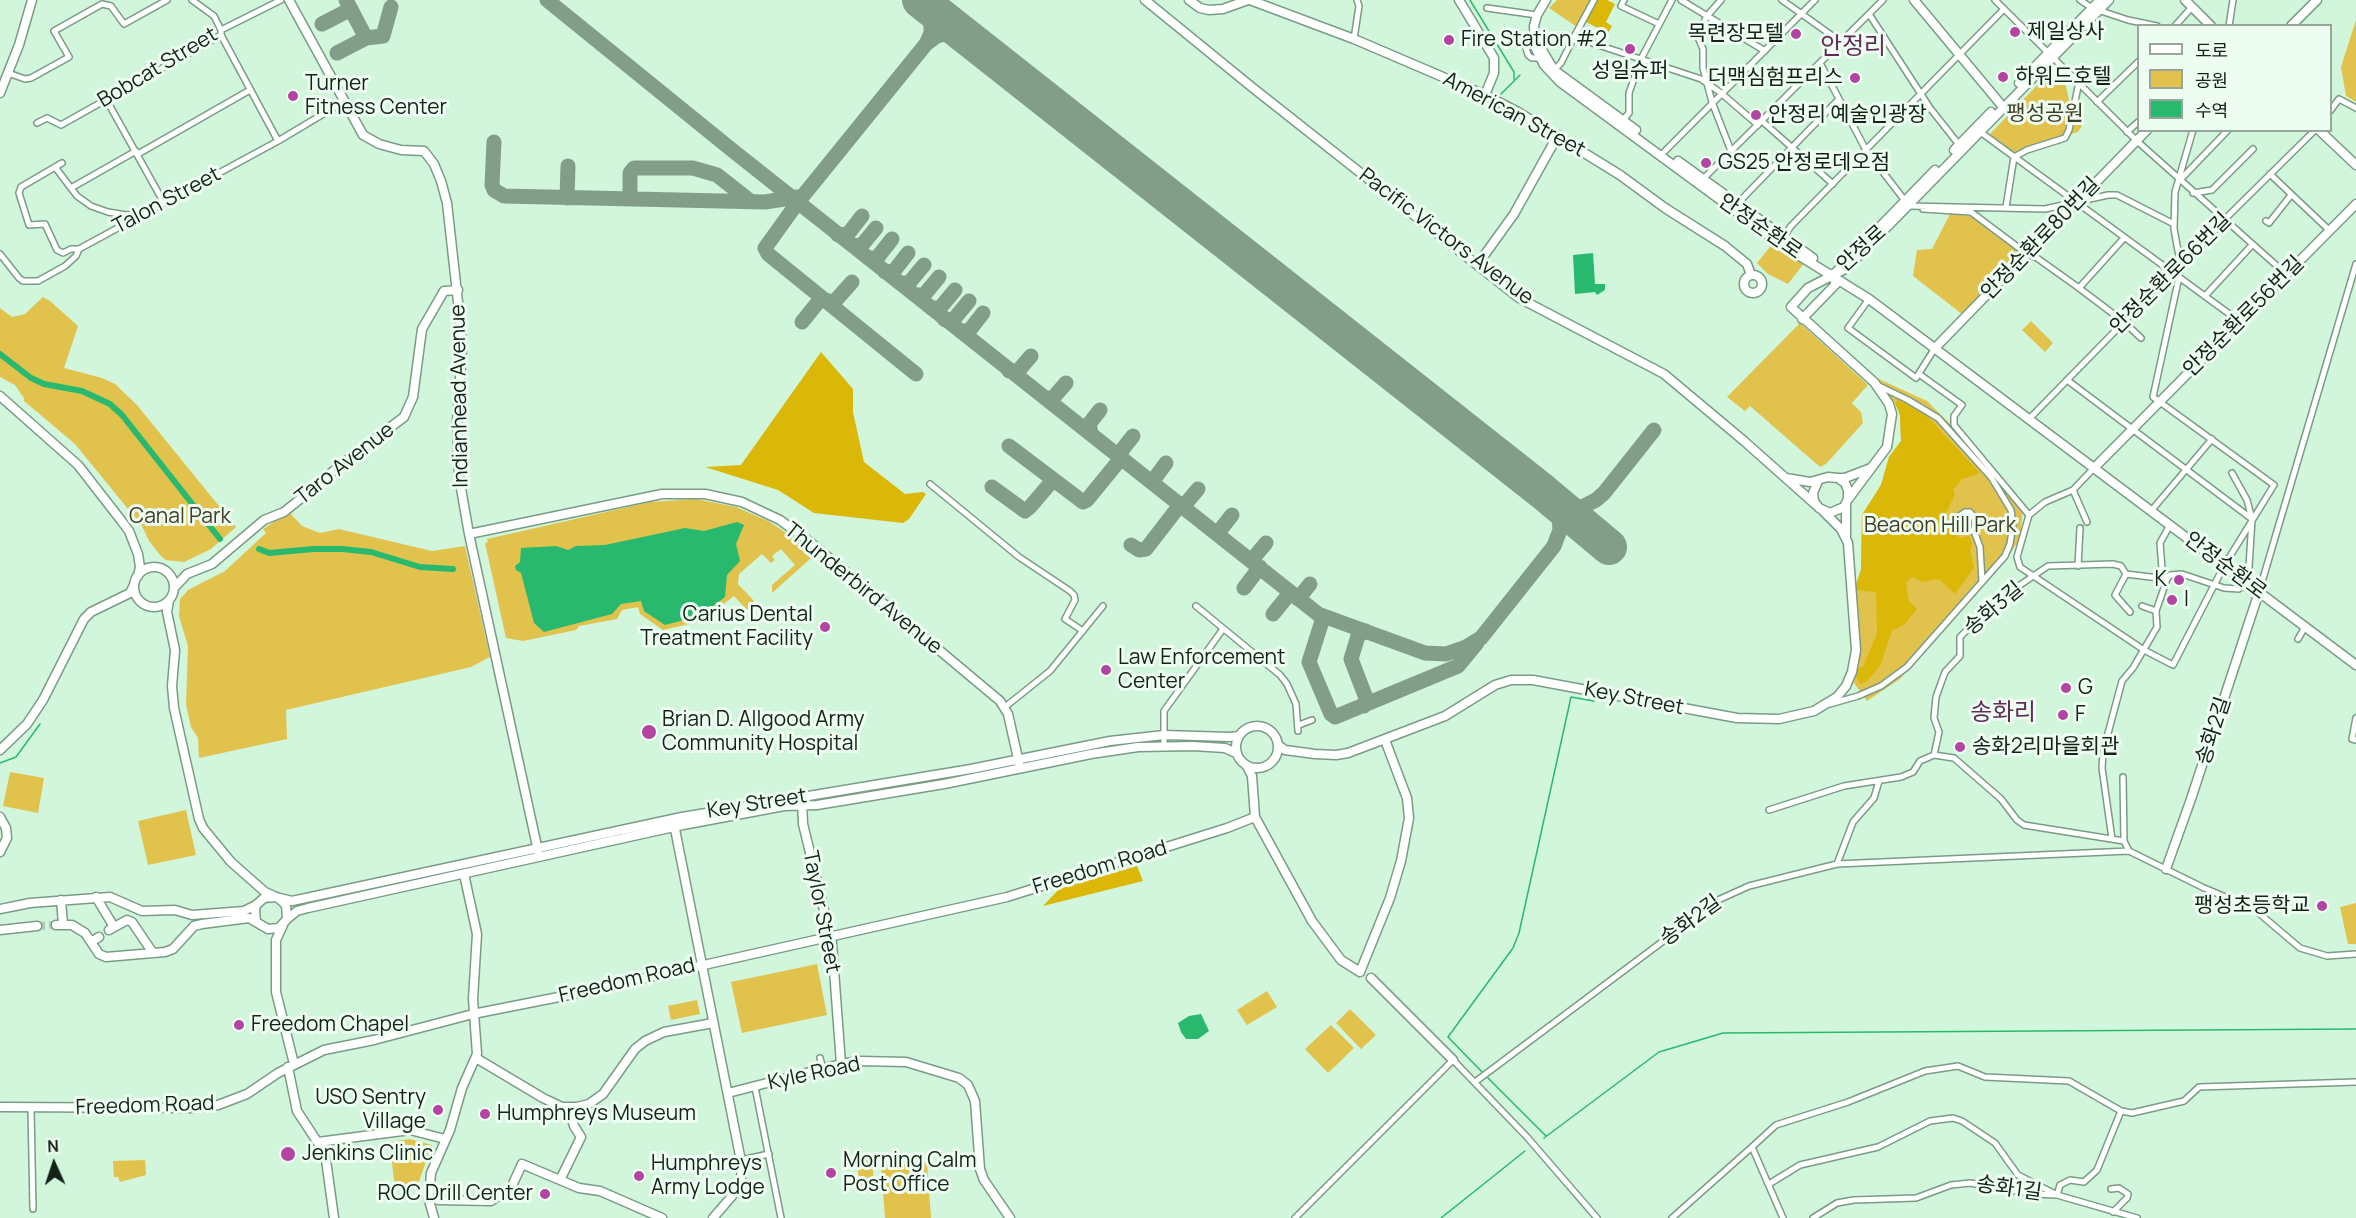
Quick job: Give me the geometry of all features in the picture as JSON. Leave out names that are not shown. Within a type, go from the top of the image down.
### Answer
[{"type":"street","points":[[0,93],[4,72],[19,45],[32,0]]},
{"type":"street","points":[[4,72],[25,79],[31,78],[69,57],[54,32],[102,4],[111,6],[124,24],[167,0]]},
{"type":"street","points":[[192,0],[214,16],[278,141]]},
{"type":"street","name":"Bobcat Street","points":[[37,123],[47,118],[62,125],[221,32],[281,0]]},
{"type":"street","name":"Indianhead Avenue","points":[[289,0],[363,135],[379,144],[401,150],[424,151],[434,164],[447,203],[458,290],[462,350],[457,421],[459,477],[469,534],[540,858]]},
{"type":"street","name":"Pacific Victors Avenue","points":[[1145,0],[1519,298],[1664,374],[1786,478],[1819,508],[1847,540]]},
{"type":"street","name":"American Street","points":[[1189,0],[1200,8],[1209,10],[1223,9],[1249,0],[1353,39],[1485,95],[1558,135],[1725,246],[1747,264],[1751,275]]},
{"type":"street","points":[[1353,39],[1359,6],[1357,0]]},
{"type":"street","points":[[1459,0],[1494,58],[1494,73],[1485,95]]},
{"type":"street","name":"안정순환로","points":[[1545,0],[1537,15],[1534,35],[1539,58],[1553,72],[1701,181],[1779,243],[1869,299],[2356,665]]},
{"type":"street","name":"안정순환로","points":[[1553,0],[1542,17],[1539,34],[1542,50],[1553,72]]},
{"type":"street","points":[[1553,72],[1561,63],[1594,0]]},
{"type":"street","points":[[1624,0],[1621,6],[1659,24]]},
{"type":"street","points":[[1621,123],[1629,113],[1629,93],[1641,59],[1672,0]]},
{"type":"street","points":[[1681,0],[1765,51]]},
{"type":"street","points":[[1782,0],[1841,42]]},
{"type":"street","points":[[1663,153],[1815,0]]},
{"type":"street","points":[[1701,181],[1883,0]]},
{"type":"street","points":[[1914,0],[2001,105]]},
{"type":"street","points":[[1995,0],[2179,181],[2286,274]]},
{"type":"street","points":[[2080,0],[2096,9],[2147,24]]},
{"type":"street","name":"안정로","points":[[2096,9],[2100,0]]},
{"type":"street","name":"안정로","points":[[1802,319],[1791,307],[1808,288],[1847,268],[2001,105],[2096,9],[2109,0]]},
{"type":"street","points":[[2185,0],[2209,24]]},
{"type":"street","points":[[2229,24],[2234,0]]},
{"type":"street","points":[[2293,24],[2317,0]]},
{"type":"street","points":[[1717,1],[1697,35],[1703,49],[1701,58],[1712,102],[1731,151]]},
{"type":"street","points":[[2177,24],[2192,7]]},
{"type":"street","points":[[1487,8],[1537,15]]},
{"type":"street","points":[[1783,238],[1791,226],[2004,9]]},
{"type":"street","points":[[1869,14],[1921,93],[1961,147]]},
{"type":"street","points":[[1523,37],[1528,54],[1532,58],[1539,58]]},
{"type":"street","points":[[1574,37],[1701,79],[1760,123],[1833,184]]},
{"type":"street","points":[[1820,63],[1866,150],[1906,205],[1971,212],[2027,254],[2037,258],[2079,288],[2141,338]]},
{"type":"street","points":[[2097,102],[2137,64]]},
{"type":"street","points":[[2006,207],[2014,158],[2027,150],[2065,138],[2079,82]]},
{"type":"street","points":[[71,188],[250,90]]},
{"type":"street","points":[[106,99],[164,203]]},
{"type":"street","points":[[2332,110],[2339,99],[2356,108]]},
{"type":"street","points":[[1737,204],[1838,100]]},
{"type":"street","name":"Talon Street","points":[[0,254],[23,281],[38,281],[65,266],[76,256],[79,249],[278,141],[345,101]]},
{"type":"street","points":[[2127,132],[2137,124]]},
{"type":"street","points":[[1978,130],[2239,321]]},
{"type":"street","name":"안정순환로80번길","points":[[1935,348],[2145,132]]},
{"type":"street","points":[[2181,267],[2174,224],[2175,192],[2192,132]]},
{"type":"street","points":[[2179,181],[2226,132]]},
{"type":"street","name":"안정순환로66번길","points":[[2029,419],[2166,279],[2177,275],[2181,267],[2224,220],[2315,132]]},
{"type":"street","points":[[2319,132],[2356,165]]},
{"type":"street","points":[[1478,264],[1514,214],[1558,135]]},
{"type":"street","points":[[2193,193],[2212,190],[2253,149]]},
{"type":"street","points":[[62,163],[21,187],[19,193],[29,225],[45,224],[57,250],[63,253],[71,249],[79,249]]},
{"type":"street","points":[[55,167],[84,202],[98,209],[126,215],[144,213]]},
{"type":"street","points":[[2270,174],[2329,230]]},
{"type":"street","name":"안정순환로","points":[[1701,181],[1825,266],[1833,275]]},
{"type":"street","points":[[1906,205],[2045,209],[2117,195],[2174,224]]},
{"type":"street","points":[[2266,221],[2269,223],[2291,195]]},
{"type":"street","name":"안정순환로56번길","points":[[2094,468],[2356,204]]},
{"type":"street","points":[[2079,288],[2124,238]]},
{"type":"street","points":[[2205,296],[2252,245]]},
{"type":"street","points":[[2259,591],[2356,264]]},
{"type":"street","points":[[1818,481],[1813,493],[1819,508],[1834,513],[1847,502],[1882,456],[1887,447],[1892,420],[1889,404],[1874,383],[1802,319],[1836,284],[1833,275]]},
{"type":"street","points":[[2094,468],[2073,490],[2045,502],[2030,515],[2017,557],[2020,567],[2144,650],[2173,665],[2224,566],[2274,485],[2153,397],[2177,275]]},
{"type":"street","name":"Taro Avenue","points":[[194,571],[212,564],[264,520],[284,512],[404,417],[413,397],[422,329],[444,291],[458,290]]},
{"type":"street","points":[[1869,299],[1848,328],[1916,378],[1935,348]]},
{"type":"street","points":[[1919,374],[1962,405],[1954,416],[1954,425],[2030,515]]},
{"type":"street","points":[[2067,380],[2252,519]]},
{"type":"street","points":[[1826,705],[1858,696],[1881,686],[1907,668],[2005,556],[2010,544],[2013,524],[2011,510],[1991,477],[1938,418],[1874,383]]},
{"type":"street","points":[[0,396],[78,465],[129,531],[144,559],[171,577],[174,588]]},
{"type":"street","points":[[2151,511],[2212,439]]},
{"type":"street","points":[[1786,478],[1810,482],[1828,477],[1845,478],[1871,468]]},
{"type":"street","points":[[2232,473],[2247,500],[2252,519],[2248,583]]},
{"type":"street","points":[[1838,478],[1847,486],[1847,502]]},
{"type":"street","points":[[930,484],[1019,557],[1070,591],[1075,600],[1065,618],[1083,631]]},
{"type":"street","points":[[2073,490],[2087,522]]},
{"type":"street","name":"Thunderbird Avenue","points":[[469,534],[662,494],[705,494],[742,502],[777,519],[810,542],[1005,707]]},
{"type":"street","name":"Key Street","points":[[1280,750],[1336,755],[1385,740],[1445,716],[1495,685],[1510,680],[1533,680],[1652,703],[1747,718],[1788,717],[1814,711],[1837,697],[1846,686],[1855,662],[1847,540],[1847,502]]},
{"type":"street","points":[[2112,839],[2102,768],[2103,752],[2122,681],[2157,627],[2156,611],[2167,579],[2162,568],[2160,543],[2170,525]]},
{"type":"street","points":[[2078,566],[2080,528]]},
{"type":"street","points":[[0,750],[27,724],[43,700],[84,619],[91,612],[130,592],[138,576],[140,562],[129,531]]},
{"type":"street","points":[[1974,531],[1980,547],[1982,581]]},
{"type":"street","name":"송화3길","points":[[1934,755],[1939,732],[1934,718],[1936,697],[1945,672],[1960,656],[1960,638],[1995,602],[2022,586],[2032,576],[2048,566],[2113,564],[2121,566],[2126,574],[2167,579],[2170,575],[2182,574],[2214,586],[2239,589],[2248,583]]},
{"type":"street","points":[[138,576],[145,569],[161,569],[181,574],[194,571]]},
{"type":"street","points":[[194,571],[181,579],[174,588],[167,612],[175,650],[172,686],[174,708],[203,828],[224,855],[265,892],[277,897],[286,905],[285,922],[276,940],[276,992],[290,1054],[297,1111],[318,1142],[326,1160],[334,1218]]},
{"type":"street","points":[[2126,574],[2115,595],[2130,612]]},
{"type":"street","points":[[134,585],[135,593],[140,601]]},
{"type":"street","name":"송화2길","points":[[2166,869],[2259,591]]},
{"type":"street","points":[[105,605],[127,599],[151,606],[162,616],[171,636]]},
{"type":"street","points":[[151,606],[160,606],[169,600]]},
{"type":"street","points":[[1020,769],[1005,707],[1050,671],[1103,606]]},
{"type":"street","points":[[1196,606],[1280,675],[1296,704],[1298,728],[1312,720]]},
{"type":"street","points":[[2142,606],[2156,611]]},
{"type":"street","points":[[2298,639],[2305,627]]},
{"type":"street","points":[[1164,746],[1164,711],[1222,629]]},
{"type":"street","points":[[2356,718],[2352,739],[2356,740]]},
{"type":"street","points":[[1252,776],[1259,768],[1270,764],[1280,750],[1273,734],[1262,727],[1251,727],[1239,736],[1236,753],[1240,761],[1247,766],[1259,768]]},
{"type":"street","name":"Key Street","points":[[277,897],[292,901],[538,848],[784,806],[1110,741],[1164,735],[1239,736]]},
{"type":"street","points":[[1360,972],[1390,898],[1401,861],[1409,818],[1407,798],[1385,740]]},
{"type":"street","name":"Key Street","points":[[802,801],[944,784],[1112,751],[1164,746],[1225,748],[1236,753]]},
{"type":"street","points":[[1769,810],[1844,786],[1901,777],[1913,772],[1920,761],[1934,755],[1954,758],[2001,799],[2017,820],[2024,825],[2124,841]]},
{"type":"street","points":[[1247,766],[1252,776],[1255,817],[1312,921],[1341,960],[1371,978],[1475,1082],[1527,1137],[1597,1218]]},
{"type":"street","points":[[2123,777],[2124,841],[2129,851]]},
{"type":"street","points":[[1837,864],[1853,822],[1874,798],[1879,781]]},
{"type":"street","name":"Taylor Street","points":[[802,801],[803,824],[830,936],[841,1064]]},
{"type":"street","points":[[0,817],[6,828],[7,837],[0,852]]},
{"type":"street","name":"Freedom Road","points":[[0,1107],[31,1109],[190,1108],[219,1104],[247,1094],[291,1066],[324,1050],[374,1040],[473,1014],[589,991],[1007,897],[1227,828],[1255,817]]},
{"type":"street","points":[[674,823],[741,1160],[741,1179],[732,1196],[713,1218]]},
{"type":"street","name":"Key Street","points":[[285,922],[297,911],[308,908],[540,858],[674,823]]},
{"type":"street","name":"송화2길","points":[[1475,1082],[1718,900],[1749,886],[1837,864],[2129,851],[2204,888],[2254,909],[2300,948],[2327,956],[2356,954]]},
{"type":"street","points":[[434,1218],[431,1173],[452,1127],[467,1075],[476,1058],[473,1014],[477,934],[464,874]]},
{"type":"street","points":[[256,884],[260,890],[255,916],[273,943],[276,954]]},
{"type":"street","points":[[96,897],[111,928],[127,920],[132,922],[153,953]]},
{"type":"street","points":[[0,909],[30,903],[111,897],[142,911],[176,910],[192,915],[244,911],[264,897],[277,897]]},
{"type":"street","points":[[61,900],[60,924],[72,925],[95,940],[99,954],[106,957],[173,950],[194,926],[244,918],[274,929],[285,922]]},
{"type":"street","points":[[0,930],[37,926]]},
{"type":"street","points":[[476,1058],[543,1098],[569,1108],[597,1100],[635,1049],[645,1041],[664,1032],[713,1023]]},
{"type":"street","points":[[820,1058],[823,1069]]},
{"type":"street","points":[[1295,1218],[1453,1060]]},
{"type":"street","name":"Kyle Road","points":[[728,1093],[860,1061],[906,1062],[959,1078],[968,1085],[975,1101],[980,1169],[984,1180],[1011,1218]]},
{"type":"street","points":[[1672,1218],[1776,1125],[1848,1102],[1924,1071],[1958,1066],[1985,1077],[2069,1081],[2121,1111],[2132,1113],[2184,1101],[2199,1087],[2356,1083]]},
{"type":"street","points":[[755,1087],[781,1218]]},
{"type":"street","points":[[560,1180],[581,1137],[574,1126],[569,1108]]},
{"type":"street","points":[[31,1109],[33,1209]]},
{"type":"street","points":[[1769,1184],[1800,1165],[1878,1147],[1930,1121],[1953,1118],[1962,1121],[1995,1143],[2022,1178],[2057,1195],[2060,1185],[2070,1180],[2084,1182],[2097,1170],[2121,1111]]},
{"type":"street","points":[[318,1142],[410,1130],[445,1139]]},
{"type":"street","points":[[1752,1147],[1783,1218]]},
{"type":"street","points":[[741,1160],[769,1154]]},
{"type":"street","points":[[434,1200],[491,1200],[511,1188],[522,1164],[579,1188],[600,1191],[662,1218]]},
{"type":"street","name":"송화1길","points":[[1813,1218],[1837,1203],[1916,1197],[1961,1183],[2034,1194],[2057,1195],[2137,1218]]},
{"type":"street","points":[[2111,1189],[2119,1188],[2128,1194],[2113,1212]]},
{"type":"green space","points":[[1557,0],[1592,0],[1577,27],[1549,8]]},
{"type":"green space","points":[[1598,0],[1607,0],[1615,4],[1606,22],[1612,26],[1608,33],[1586,22]]},
{"type":"green space","points":[[2356,20],[2356,102],[2346,96],[2341,67]]},
{"type":"green space","name":"팽성공원","points":[[2056,68],[2064,78],[2074,121],[2082,126],[2078,132],[2011,153],[1989,135]]},
{"type":"green space","points":[[1950,214],[1971,216],[2021,251],[2021,256],[1962,314],[1913,276],[1917,250],[1932,249]]},
{"type":"green space","points":[[1773,243],[1805,262],[1788,284],[1768,274],[1757,263]]},
{"type":"green space","name":"Canal Park","points":[[43,297],[78,326],[64,368],[102,378],[115,384],[137,405],[236,527],[211,549],[184,562],[166,560],[161,556],[149,541],[142,526],[75,444],[24,401],[15,385],[0,377],[0,308],[12,317],[25,314]]},
{"type":"green space","points":[[2031,321],[2053,343],[2045,352],[2022,330]]},
{"type":"green space","points":[[1800,323],[1868,385],[1852,403],[1861,412],[1863,423],[1826,464],[1820,467],[1750,406],[1745,411],[1727,397]]},
{"type":"green space","points":[[821,352],[853,389],[853,412],[864,462],[905,494],[923,492],[926,494],[909,519],[903,523],[814,513],[778,490],[705,467],[741,465]]},
{"type":"green space","name":"Beacon Hill Park","points":[[1870,375],[1927,401],[1952,426],[2023,509],[2020,539],[2002,565],[1900,679],[1867,701],[1854,683],[1858,656],[1854,590],[1861,570],[1862,515],[1881,485],[1889,457],[1901,441],[1900,415],[1895,403]]},
{"type":"green space","points":[[1898,400],[1924,413],[1980,473],[1962,479],[1953,490],[1955,495],[1945,515],[1951,530],[1960,538],[1969,536],[1974,568],[1955,594],[1939,579],[1921,582],[1913,577],[1906,582],[1909,601],[1917,609],[1905,624],[1892,631],[1880,666],[1867,681],[1860,684],[1855,674],[1857,668],[1863,667],[1877,633],[1876,592],[1854,590],[1861,570],[1862,515],[1881,485],[1889,457],[1901,441],[1900,415],[1895,403]]},
{"type":"green space","points":[[696,499],[736,507],[768,521],[810,553],[810,559],[772,593],[772,585],[795,565],[781,549],[772,556],[775,560],[771,563],[762,554],[739,574],[738,584],[754,601],[747,610],[734,596],[702,621],[663,630],[640,614],[638,607],[622,610],[617,619],[579,626],[576,630],[523,641],[506,638],[485,543],[488,542],[487,539],[650,502]]},
{"type":"green space","points":[[289,512],[302,526],[320,533],[339,529],[432,551],[465,546],[490,657],[471,667],[286,710],[287,739],[199,758],[198,738],[191,727],[186,705],[188,646],[179,616],[180,599],[188,590],[225,571],[266,533],[263,529]]},
{"type":"green space","points":[[10,772],[44,778],[38,813],[3,806]]},
{"type":"green space","points":[[186,810],[196,855],[148,865],[138,821]]},
{"type":"green space","points":[[1137,866],[1143,881],[1043,906],[1059,889]]},
{"type":"green space","points":[[2356,903],[2356,944],[2348,944],[2340,907]]},
{"type":"green space","points":[[817,964],[827,1015],[742,1033],[731,982]]},
{"type":"green space","points":[[1267,991],[1277,1007],[1247,1025],[1237,1010]]},
{"type":"green space","points":[[697,1000],[700,1014],[671,1020],[668,1006]]},
{"type":"green space","points":[[1350,1009],[1376,1035],[1361,1049],[1336,1023]]},
{"type":"green space","points":[[1331,1025],[1354,1048],[1328,1073],[1305,1049]]},
{"type":"green space","points":[[410,1139],[432,1145],[418,1184],[402,1185],[394,1181],[390,1142]]},
{"type":"green space","points":[[872,1158],[874,1184],[859,1185],[857,1159]]},
{"type":"green space","points":[[145,1160],[146,1175],[120,1182],[118,1177],[114,1177],[113,1161]]},
{"type":"green space","points":[[927,1162],[931,1218],[885,1218],[881,1165]]},
{"type":"water","points":[[1593,253],[1595,284],[1605,284],[1605,290],[1597,295],[1595,292],[1575,294],[1573,255]]},
{"type":"water","points":[[737,522],[744,525],[736,544],[740,561],[727,575],[725,597],[700,616],[665,625],[644,611],[641,601],[621,604],[612,614],[544,632],[534,623],[521,573],[516,570],[515,566],[520,562],[521,548],[556,546],[568,550],[576,546],[605,545],[685,528],[704,531]]},
{"type":"water","points":[[1201,1014],[1209,1031],[1198,1039],[1186,1039],[1178,1023],[1189,1016]]},
{"type":"waterway","points":[[1470,0],[1514,72],[1514,79]]},
{"type":"waterway","points":[[1501,94],[1520,75]]},
{"type":"waterway","points":[[0,354],[31,378],[44,384],[82,391],[110,404],[122,415],[220,539]]},
{"type":"waterway","points":[[259,549],[269,553],[342,549],[371,552],[420,567],[453,569]]},
{"type":"waterway","points":[[1482,1072],[1448,1037],[1513,948],[1519,933],[1571,697],[1594,701],[1595,698]]},
{"type":"waterway","points":[[0,763],[16,757],[40,724]]},
{"type":"waterway","points":[[1544,1138],[1659,1052],[1723,1033],[2356,1029]]},
{"type":"waterway","points":[[1486,1076],[1546,1136]]},
{"type":"waterway","points":[[1441,1218],[1525,1151]]},
{"type":"taxiway","points":[[346,0],[366,38],[383,36],[391,7]]},
{"type":"taxiway","points":[[547,0],[732,150],[1318,614],[1425,653],[1446,654],[1466,647],[1481,638],[1554,546],[1560,530],[1559,515],[1542,491]]},
{"type":"taxiway","points":[[919,0],[928,12],[931,22],[931,33],[926,44],[937,36],[945,34],[957,35],[972,41]]},
{"type":"taxiway","points":[[322,24],[351,9]]},
{"type":"taxiway","points":[[337,53],[366,38]]},
{"type":"taxiway","points":[[916,374],[768,254],[765,248],[798,202],[926,44]]},
{"type":"taxiway","points":[[494,142],[492,185],[494,190],[504,196],[765,202],[797,197]]},
{"type":"taxiway","points":[[567,198],[568,166]]},
{"type":"taxiway","points":[[630,199],[630,173],[634,168],[693,168],[717,175],[750,201]]},
{"type":"taxiway","points":[[838,235],[848,234],[862,216]]},
{"type":"taxiway","points":[[853,246],[862,245],[876,228]]},
{"type":"taxiway","points":[[868,258],[877,258],[892,239]]},
{"type":"taxiway","points":[[885,272],[894,271],[908,253]]},
{"type":"taxiway","points":[[900,283],[909,283],[924,265]]},
{"type":"taxiway","points":[[915,295],[924,295],[939,277]]},
{"type":"taxiway","points":[[826,300],[832,302],[836,300],[852,282]]},
{"type":"taxiway","points":[[931,308],[940,308],[955,290]]},
{"type":"taxiway","points":[[802,322],[819,301],[827,301]]},
{"type":"taxiway","points":[[945,320],[954,319],[969,301]]},
{"type":"taxiway","points":[[960,331],[969,331],[983,313]]},
{"type":"taxiway","points":[[1009,371],[1018,371],[1031,356]]},
{"type":"taxiway","points":[[1045,398],[1053,398],[1066,383]]},
{"type":"taxiway","points":[[1091,433],[1089,424],[1100,410]]},
{"type":"taxiway","points":[[1550,497],[1573,507],[1582,507],[1596,500],[1654,430]]},
{"type":"taxiway","points":[[1118,455],[1133,436]]},
{"type":"taxiway","points":[[1009,446],[1083,502],[1118,462],[1124,460]]},
{"type":"taxiway","points":[[1152,482],[1166,463]]},
{"type":"taxiway","points":[[992,487],[1025,511],[1053,480]]},
{"type":"taxiway","points":[[1183,507],[1198,489]]},
{"type":"taxiway","points":[[1131,545],[1139,550],[1146,549],[1180,505]]},
{"type":"taxiway","points":[[1217,534],[1232,515]]},
{"type":"taxiway","points":[[1251,561],[1266,543]]},
{"type":"taxiway","points":[[1244,588],[1260,567]]},
{"type":"taxiway","points":[[1298,599],[1310,584]]},
{"type":"taxiway","points":[[1273,614],[1290,593]]},
{"type":"taxiway","points":[[1328,618],[1322,621],[1309,662],[1331,714],[1335,717],[1458,666],[1477,643]]},
{"type":"taxiway","points":[[1364,706],[1366,698],[1351,659],[1358,636],[1366,631]]},
{"type":"runway","points":[[920,0],[1542,491],[1609,547]]},
{"type":"tunnel","points":[[37,926],[56,925]]},
{"type":"place","name":"제일상사","points":[[2015,32]]},
{"type":"place","name":"목련장모텔","points":[[1796,34]]},
{"type":"place","name":"Fire Station #2","points":[[1449,40]]},
{"type":"place","name":"성일슈퍼","points":[[1630,49]]},
{"type":"place","name":"하워드호텔","points":[[2003,77]]},
{"type":"place","name":"더맥심험프리스","points":[[1855,78]]},
{"type":"place","name":"Turner Fitness Center","points":[[293,96]]},
{"type":"place","name":"안정리 예술인광장","points":[[1756,115]]},
{"type":"place","name":"GS25 안정로데오점","points":[[1706,163]]},
{"type":"place","name":"K","points":[[2179,580]]},
{"type":"place","name":"I","points":[[2172,600]]},
{"type":"place","name":"Carius Dental Treatment Facility","points":[[825,627]]},
{"type":"place","name":"Law Enforcement Center","points":[[1106,670]]},
{"type":"place","name":"G","points":[[2066,688]]},
{"type":"place","name":"F","points":[[2063,715]]},
{"type":"place","name":"Brian D. Allgood Army Community Hospital","points":[[649,732]]},
{"type":"place","name":"송화2리마을회관","points":[[1960,747]]},
{"type":"place","name":"팽성초등학교","points":[[2322,906]]},
{"type":"place","name":"Freedom Chapel","points":[[239,1025]]},
{"type":"place","name":"USO Sentry Village","points":[[438,1110]]},
{"type":"place","name":"Humphreys Museum","points":[[485,1114]]},
{"type":"place","name":"Jenkins Clinic","points":[[288,1154]]},
{"type":"place","name":"Morning Calm Post Office","points":[[831,1173]]},
{"type":"place","name":"Humphreys Army Lodge","points":[[639,1176]]},
{"type":"place","name":"ROC Drill Center","points":[[545,1194]]},
{"type":"district","name":"안정리","points":[[1853,47]]},
{"type":"district","name":"송화리","points":[[2003,713]]}]
